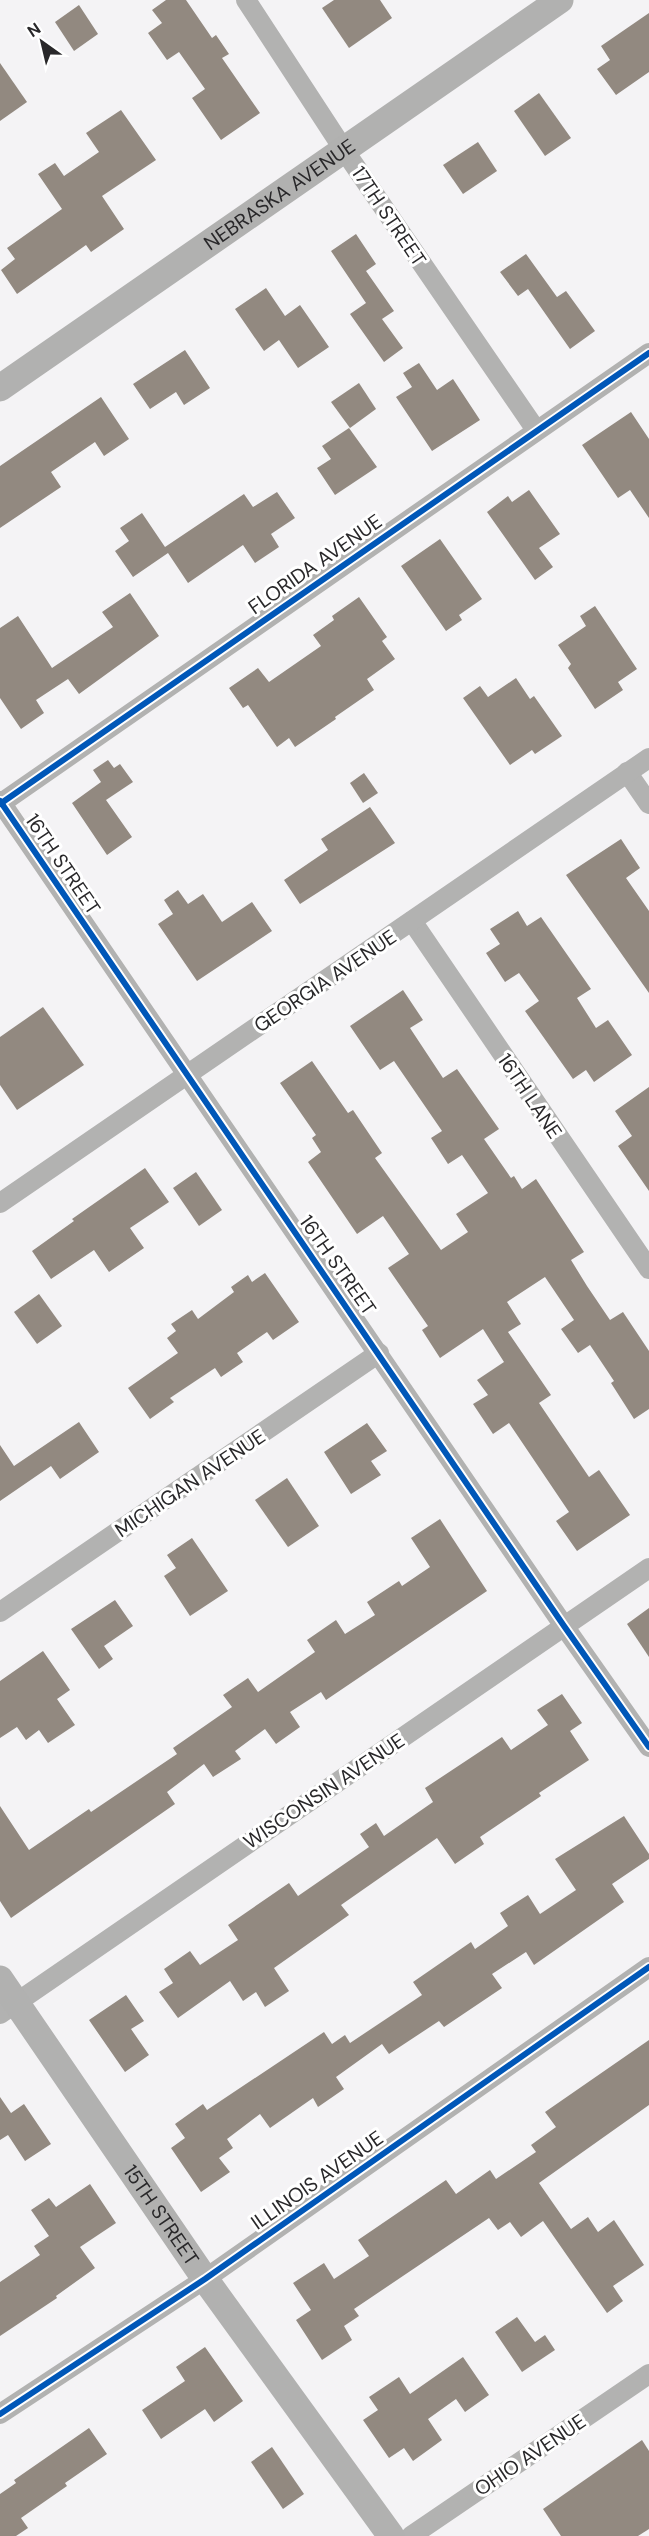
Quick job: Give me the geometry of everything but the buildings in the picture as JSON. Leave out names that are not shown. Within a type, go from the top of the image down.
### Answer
[{"type":"street","name":"17TH STREET","points":[[246,0],[344,150],[536,430]]},
{"type":"street","name":"NEBRASKA AVENUE","points":[[0,388],[560,0]]},
{"type":"street","name":"FLORIDA AVENUE","points":[[0,803],[649,352]]},
{"type":"street","name":"GEORGIA AVENUE","points":[[0,1203],[649,758]]},
{"type":"street","points":[[627,772],[649,804]]},
{"type":"street","name":"16TH STREET","points":[[0,803],[649,1747]]},
{"type":"street","name":"16TH LANE","points":[[412,921],[649,1269]]},
{"type":"street","name":"MICHIGAN AVENUE","points":[[0,1612],[379,1353]]},
{"type":"street","name":"WISCONSIN AVENUE","points":[[8,2008],[649,1568]]},
{"type":"street","name":"ILLINOIS AVENUE","points":[[0,2414],[205,2279],[649,1967]]},
{"type":"street","name":"15TH STREET","points":[[0,1979],[8,2008],[391,2536]]},
{"type":"street","name":"OHIO AVENUE","points":[[411,2536],[649,2374]]},
{"type":"cycle path","points":[[0,804],[649,353]]},
{"type":"cycle path","points":[[0,801],[649,1747]]},
{"type":"cycle path","points":[[0,2414],[205,2279],[649,1967]]}]
